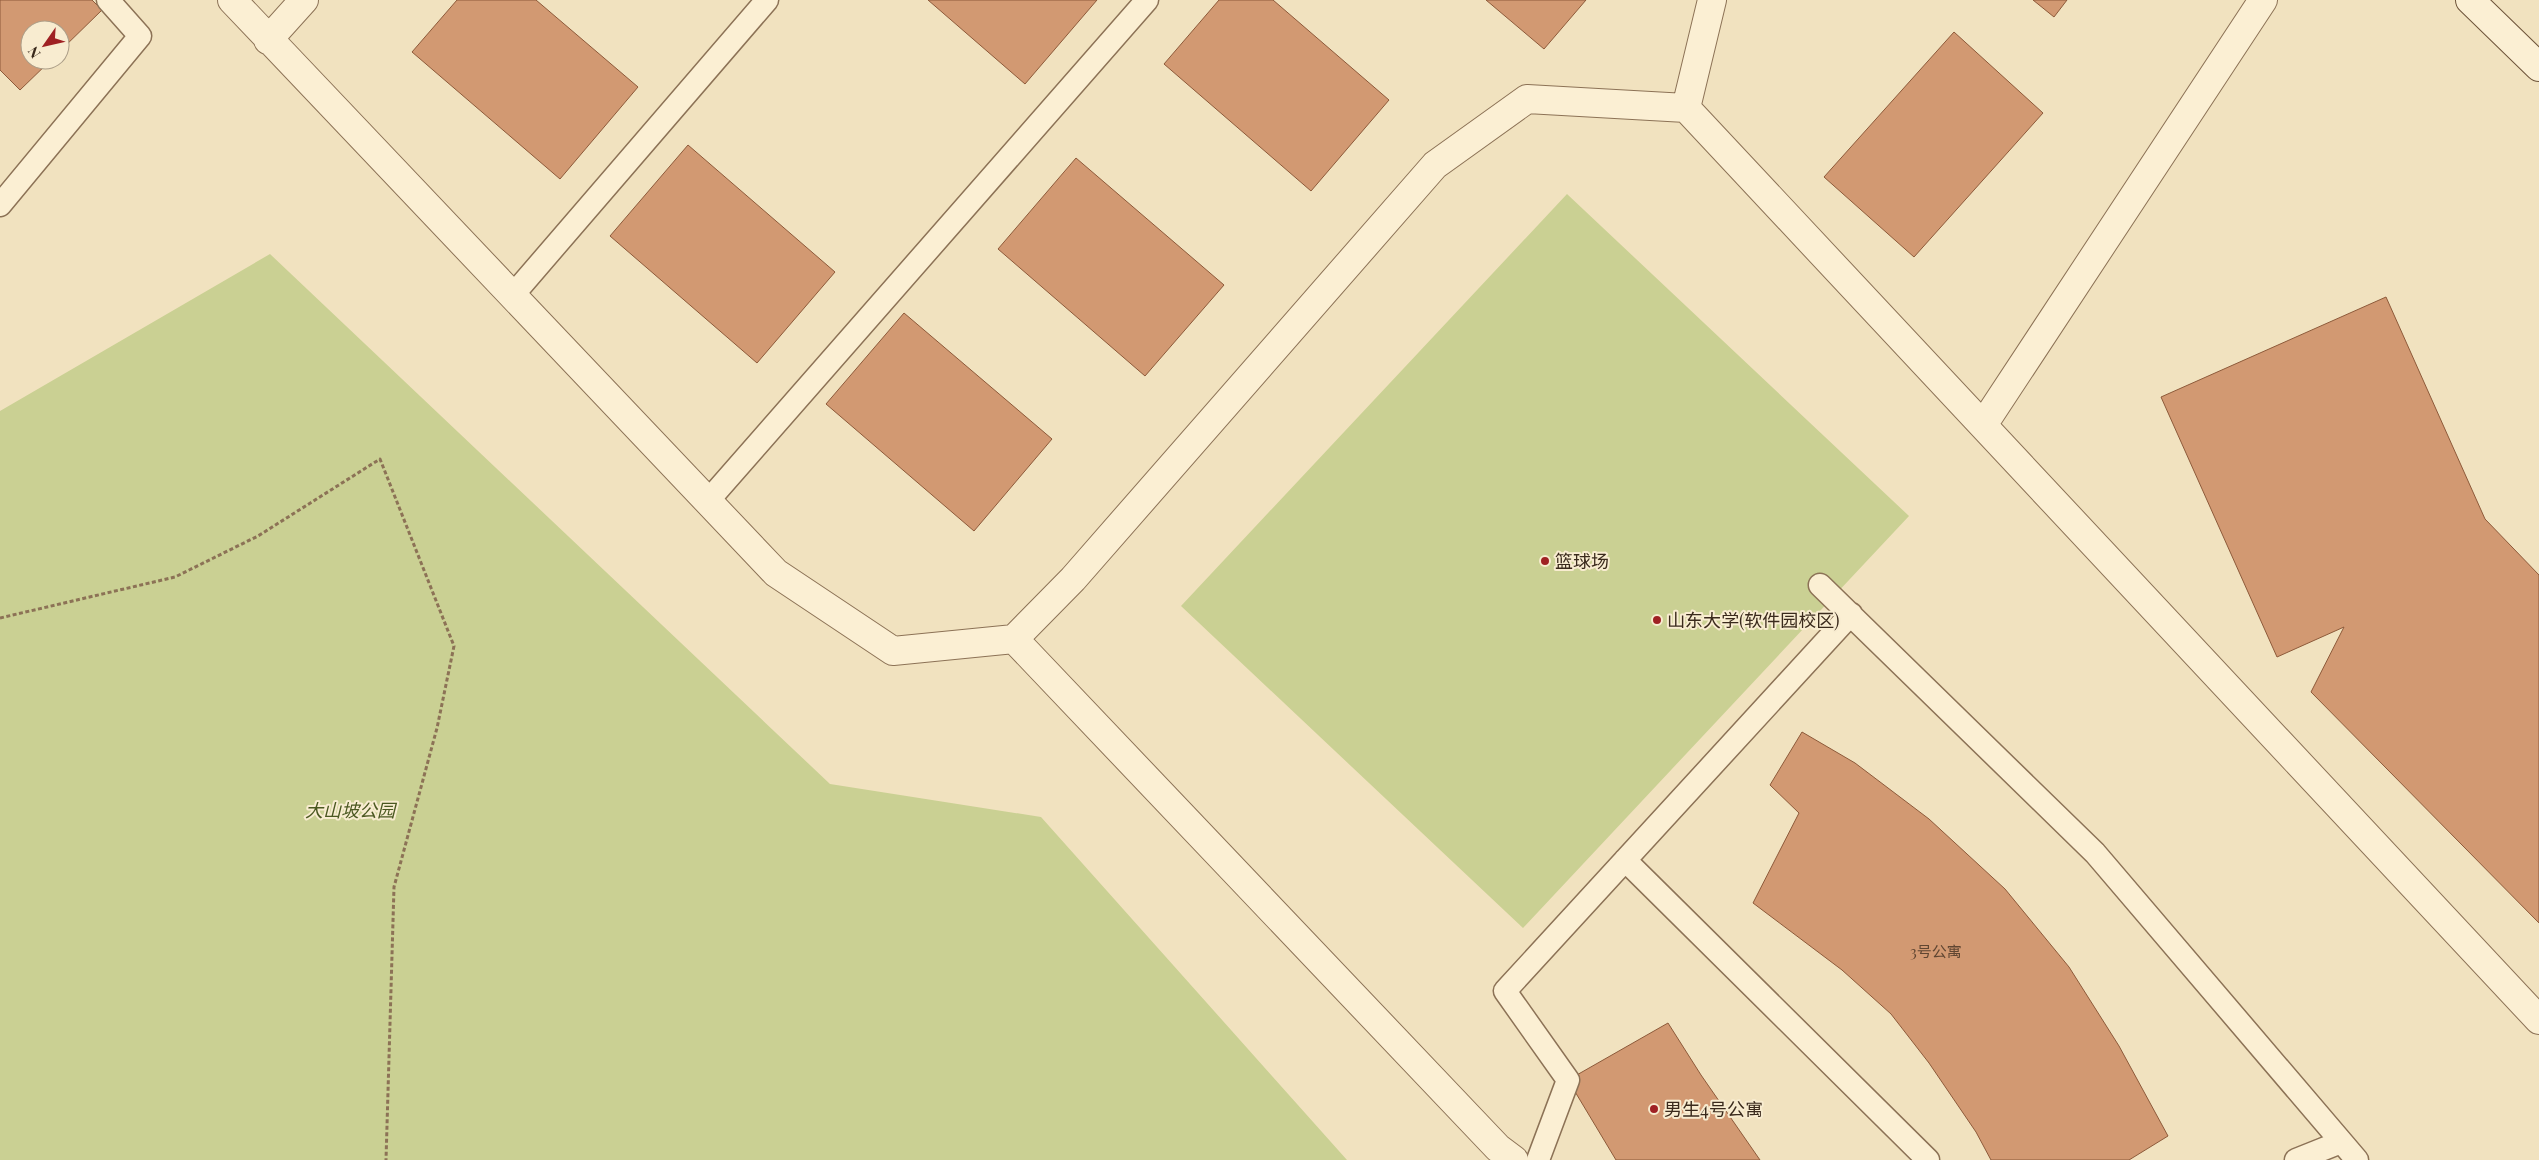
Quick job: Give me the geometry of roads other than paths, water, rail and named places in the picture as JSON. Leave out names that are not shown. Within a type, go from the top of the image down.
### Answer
[{"type":"street","points":[[232,0],[776,573],[893,650],[1014,640],[1074,579],[1435,165],[1527,99],[1686,108],[2539,1020]]},
{"type":"street","points":[[268,40],[304,0]]},
{"type":"street","points":[[1686,108],[1712,0]]},
{"type":"street","points":[[1983,425],[2263,0]]},
{"type":"street","points":[[2470,0],[2539,66]]},
{"type":"street","points":[[1014,640],[1400,1047],[1498,1148],[1514,1160]]},
{"type":"lane","points":[[0,205],[140,36],[108,0]]},
{"type":"lane","points":[[512,296],[767,0]]},
{"type":"lane","points":[[707,502],[1146,0]]},
{"type":"lane","points":[[1820,585],[2095,853],[2357,1160]]},
{"type":"lane","points":[[1538,1160],[1568,1080],[1505,991],[1851,614]]},
{"type":"lane","points":[[1625,860],[1928,1160]]},
{"type":"lane","points":[[2296,1160],[2341,1142]]},
{"type":"place","name":"篮球场","points":[[1545,561]]},
{"type":"place","name":"山东大学(软件园校区)","points":[[1657,620]]},
{"type":"place","name":"男生4号公寓","points":[[1654,1109]]},
{"type":"park label","name":"大山坡公园","points":[[350,810]]}]
